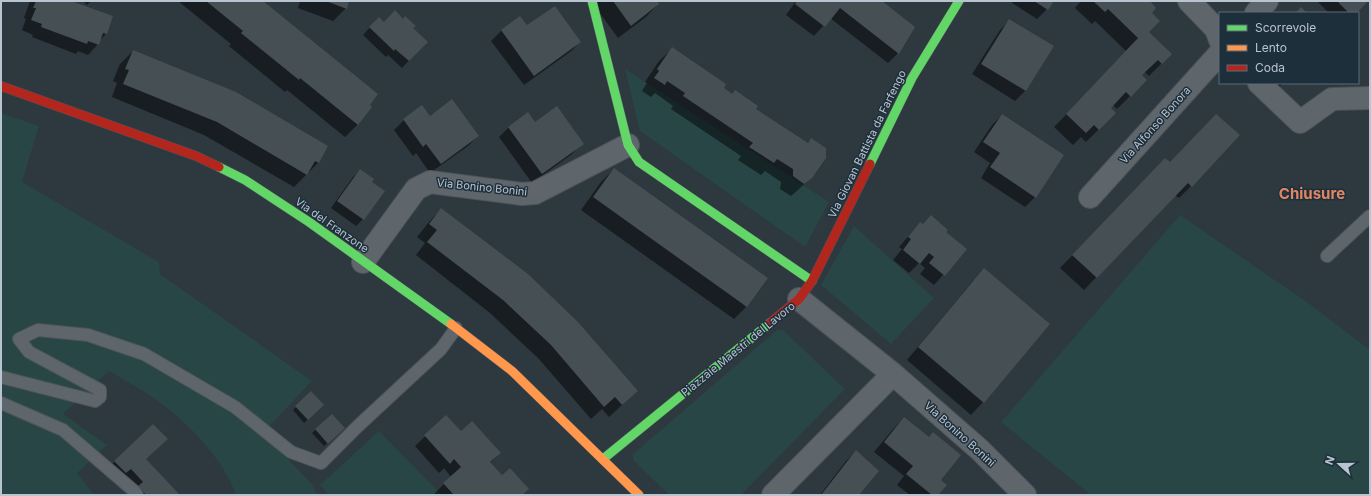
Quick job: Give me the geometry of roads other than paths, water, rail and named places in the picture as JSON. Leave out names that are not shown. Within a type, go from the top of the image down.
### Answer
[{"type":"street","points":[[592,1],[628,145],[639,162],[812,281]]},
{"type":"street","name":"Via Giovan Battista da Farfengo","points":[[799,299],[812,281],[912,78],[959,1]]},
{"type":"street","points":[[1189,1],[1216,29],[1219,37]]},
{"type":"street","points":[[1257,12],[1267,1]]},
{"type":"street","name":"Via Alfonso Bonora","points":[[1090,197],[1219,54]]},
{"type":"street","points":[[1260,84],[1300,122],[1332,99],[1370,98]]},
{"type":"street","name":"Via del Franzone","points":[[1,86],[203,159],[245,180],[309,222],[456,328],[512,371],[603,459]]},
{"type":"street","name":"Via Bonino Bonini","points":[[363,262],[416,189],[430,182],[522,194],[535,192],[628,145]]},
{"type":"street","name":"Piazzale Maestri del Lavoro","points":[[603,459],[799,299],[893,374]]},
{"type":"street","points":[[773,495],[893,374]]},
{"type":"street","name":"Via Bonino Bonini","points":[[893,374],[980,450],[1025,495]]},
{"type":"street","points":[[603,459],[639,495]]},
{"type":"lane","points":[[1327,256],[1370,216]]},
{"type":"lane","points":[[1,376],[95,401],[100,397],[100,390],[29,352],[19,339],[38,330],[88,335],[144,354],[235,407],[291,452],[321,463],[358,426],[441,349],[456,328]]},
{"type":"lane","points":[[1,403],[63,430],[137,495]]},
{"type":"district","name":"Chiusure","points":[[1312,193]]}]
